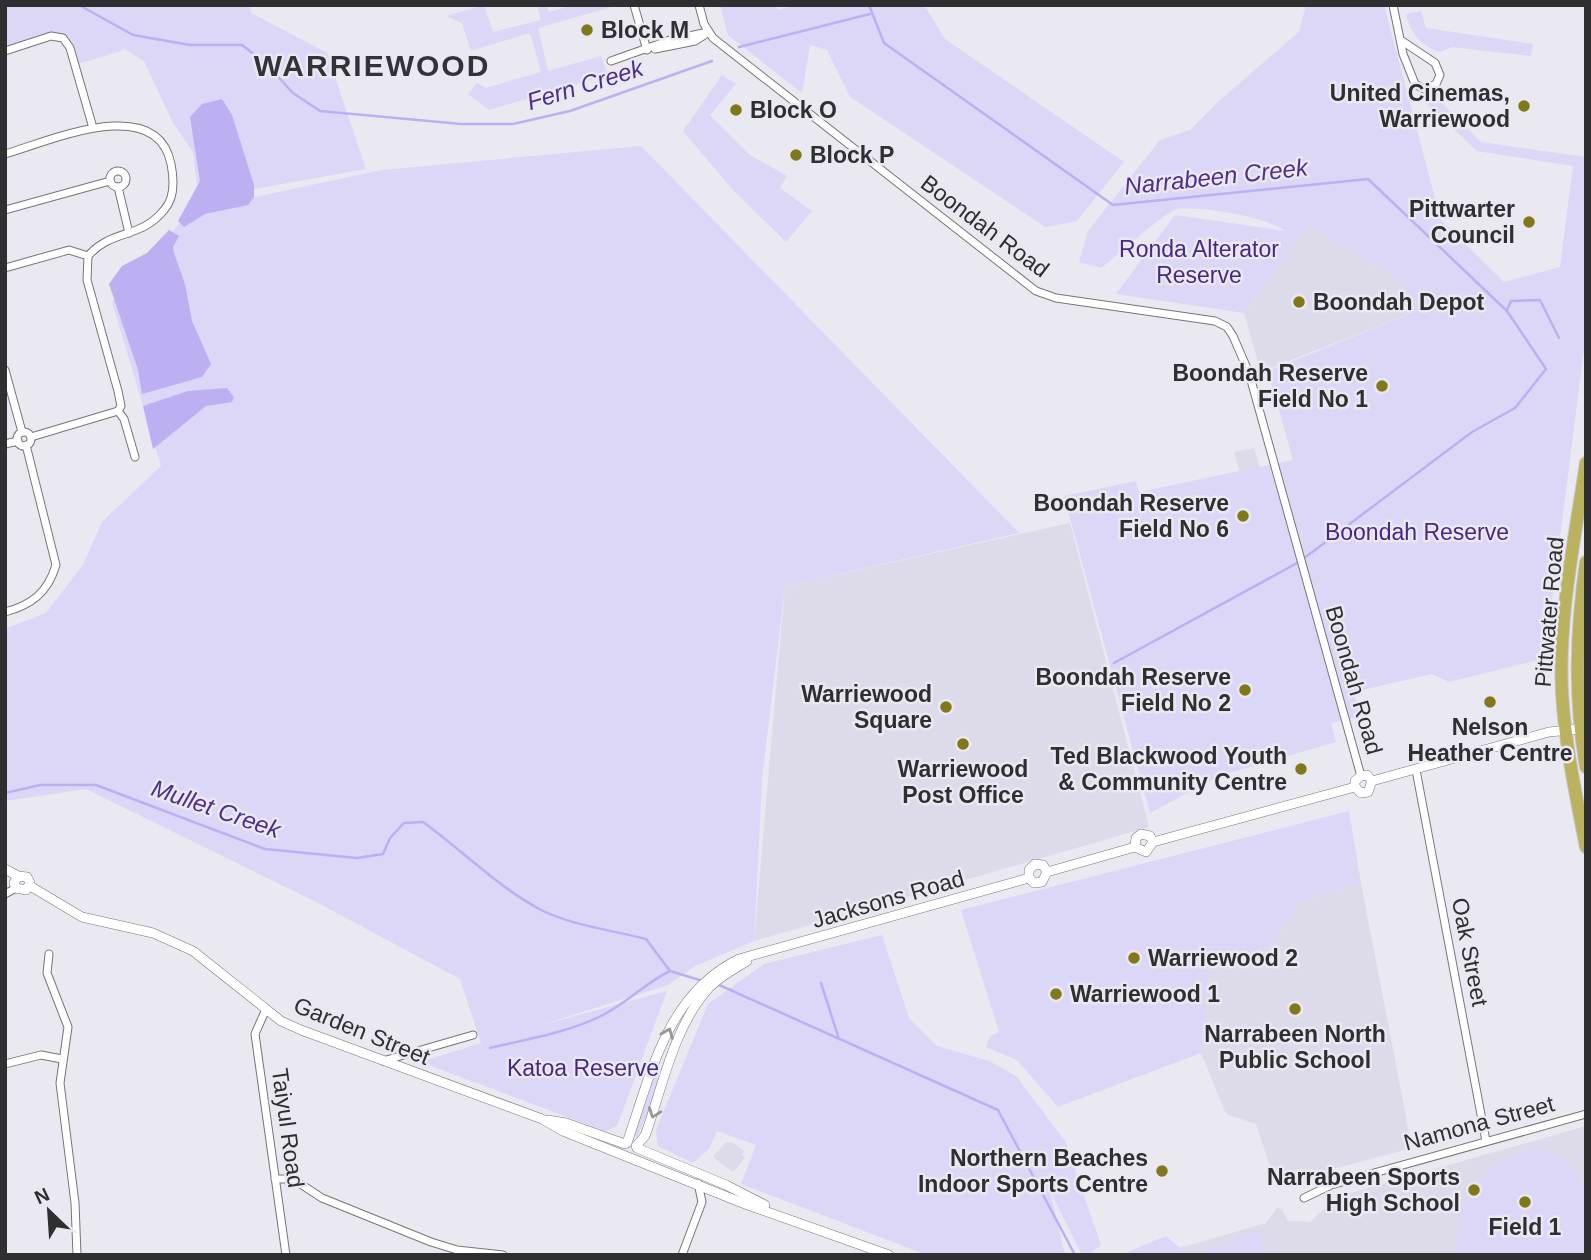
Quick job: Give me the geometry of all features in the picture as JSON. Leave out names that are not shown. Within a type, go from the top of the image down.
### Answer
[{"type":"highway","name":"Pittwater Road","points":[[1586,463],[1562,642],[1565,730],[1586,846]]},
{"type":"highway","name":"Pittwater Road","points":[[1586,562],[1577,642],[1579,729],[1586,767]]},
{"type":"street","points":[[634,5],[647,50]]},
{"type":"street","points":[[611,61],[682,37],[708,33],[699,5]]},
{"type":"street","points":[[1392,5],[1402,41],[1415,84],[1423,89],[1436,84],[1440,75],[1435,63],[1402,41]]},
{"type":"street","name":"Boondah Road","points":[[708,33],[1035,291],[1056,298],[1215,321],[1227,327],[1245,360],[1360,775]]},
{"type":"street","points":[[5,51],[51,36],[63,38],[70,48],[93,128]]},
{"type":"street","points":[[5,154],[93,128],[119,124],[135,126],[159,141],[171,160],[173,192],[167,208],[144,229],[99,244],[88,256],[87,280],[121,406],[118,411],[31,437],[26,445],[56,565],[52,580],[31,603],[5,612]]},
{"type":"street","points":[[5,210],[110,181],[116,171],[124,173],[126,182],[118,187]]},
{"type":"street","points":[[110,181],[118,187],[129,233]]},
{"type":"street","points":[[5,268],[69,250],[88,256]]},
{"type":"street","points":[[5,370],[22,432],[18,441]]},
{"type":"street","points":[[118,411],[124,419],[135,457]]},
{"type":"street","points":[[22,432],[31,437]]},
{"type":"street","points":[[5,444],[18,441],[26,445]]},
{"type":"street","points":[[1372,781],[1565,730],[1579,729]]},
{"type":"street","name":"Oak Street","points":[[1416,770],[1486,1141]]},
{"type":"street","points":[[1360,775],[1367,775],[1372,781],[1368,792],[1361,793],[1355,787],[1355,781],[1360,775]]},
{"type":"street","points":[[1047,872],[1043,865],[1035,864],[1029,870],[1029,878],[1034,883],[1042,882],[1047,872],[1135,847],[1136,838],[1141,834],[1150,836],[1153,842],[1355,787]]},
{"type":"street","points":[[5,869],[18,876],[27,877],[30,886],[23,891],[16,888],[14,883],[18,876]]},
{"type":"street","name":"Jacksons Road","points":[[633,1149],[674,1018],[695,989],[756,955],[1029,878]]},
{"type":"street","name":"Garden Street","points":[[30,886],[82,917],[153,933],[193,951],[266,1009],[301,1030],[542,1119],[566,1123],[726,1185],[785,1216]]},
{"type":"street","points":[[5,894],[16,888]]},
{"type":"street","points":[[49,954],[47,973],[68,1027],[60,1083],[75,1203],[76,1255]]},
{"type":"street","name":"Jacksons Road","points":[[633,1149],[645,1136],[686,1024],[706,991],[722,972]]},
{"type":"street","name":"Taiyul Road","points":[[266,1009],[256,1034],[286,1255]]},
{"type":"street","points":[[382,1061],[473,1035]]},
{"type":"street","points":[[5,1063],[41,1055],[62,1059]]},
{"type":"street","name":"Namona Street","points":[[1304,1198],[1331,1185],[1586,1114]]},
{"type":"street","name":"Garden Street","points":[[633,1149],[745,1204],[889,1255]]},
{"type":"street","points":[[275,1179],[293,1179],[322,1198],[430,1242],[457,1250],[503,1255]]},
{"type":"street","points":[[682,1255],[702,1202],[698,1183]]},
{"type":"street","points":[[702,1202],[719,1191]]},
{"type":"shaded area","points":[[222,99],[232,115],[254,185],[254,197],[248,205],[205,214],[184,227],[178,221],[200,181],[190,117],[202,104]]},
{"type":"shaded area","name":"Boondah Depot","points":[[1309,225],[1399,280],[1422,309],[1261,372],[1244,313]]},
{"type":"shaded area","points":[[169,230],[179,236],[173,247],[174,253],[185,284],[192,321],[211,364],[202,377],[142,394],[138,370],[109,284],[122,266],[147,253]]},
{"type":"shaded area","points":[[227,388],[234,397],[232,402],[206,406],[153,449],[143,406],[188,391]]},
{"type":"shaded area","points":[[1254,448],[1260,468],[1240,472],[1234,452]]},
{"type":"shaded area","name":"Warriewood Square","points":[[1070,523],[1149,827],[754,941],[785,586]]},
{"type":"shaded area","name":"Narrabeen North Public School","points":[[1361,883],[1412,1148],[1276,1184],[1256,1124],[1226,1114],[1201,1053],[1210,964],[1269,947],[1300,901]]},
{"type":"shaded area","name":"Narrabeen Sports High School","points":[[1586,1126],[1586,1255],[1156,1255],[1266,1223],[1277,1208],[1282,1209],[1288,1221],[1310,1222],[1337,1197]]},
{"type":"shaded area","points":[[726,1142],[734,1143],[744,1151],[742,1155],[745,1158],[733,1172],[713,1157]]},
{"type":"green space","points":[[5,5],[250,5],[251,13],[327,53],[366,169],[199,199],[193,152],[173,123],[144,61],[118,45],[124,50],[78,64],[65,39],[50,33],[5,47]]},
{"type":"green space","points":[[484,5],[493,32],[541,20],[537,5],[547,5],[549,12],[574,5],[618,5],[538,28],[548,71],[601,56],[608,75],[489,110],[468,94],[477,83],[486,88],[541,72],[530,33],[471,51],[462,23],[446,16]]},
{"type":"green space","points":[[720,5],[776,5],[778,10],[798,5],[924,5],[945,39],[1124,162],[1077,221],[1045,227],[850,97],[827,50],[810,45],[802,93],[728,35]]},
{"type":"green space","name":"Boondah Reserve","points":[[1306,5],[1384,5],[1437,206],[1435,214],[1504,282],[1560,267],[1573,166],[1477,151],[1426,103],[1427,98],[1437,98],[1481,142],[1586,157],[1586,334],[1551,607],[1546,621],[1547,663],[1534,661],[1449,682],[1432,674],[1354,692],[1359,717],[1331,723],[1336,742],[1219,776],[1150,813],[1064,496],[1136,481],[1139,492],[1293,460],[1268,371],[1422,309],[1399,280],[1309,225],[1244,313],[1116,294],[1175,215],[1285,231],[1265,221],[1214,211],[1174,210],[1101,268],[1079,262],[1088,231],[1160,140],[1190,130],[1220,100],[1299,32]]},
{"type":"green space","points":[[1421,11],[1426,28],[1533,44],[1531,56],[1452,47],[1440,52],[1417,38],[1408,21],[1406,14]]},
{"type":"green space","points":[[722,75],[736,84],[710,115],[750,155],[787,176],[780,188],[812,211],[786,242],[733,190],[683,131]]},
{"type":"green space","name":"Katoa Reserve","points":[[641,146],[1019,533],[785,586],[762,779],[754,941],[695,966],[668,985],[538,1026],[667,991],[617,1126],[605,1131],[421,1062],[481,1043],[460,979],[318,903],[86,789],[5,801],[5,629],[46,613],[83,565],[102,522],[161,466],[112,302],[190,211],[382,170]]},
{"type":"green space","points":[[1349,811],[1361,883],[1300,901],[1269,947],[1210,964],[1201,1053],[1058,1107],[1017,1060],[986,1047],[990,1036],[999,1032],[961,910]]},
{"type":"green space","points":[[882,935],[909,1018],[937,1046],[989,1061],[1016,1076],[1065,1141],[1101,1245],[1088,1255],[1082,1255],[1050,1191],[1065,1255],[927,1255],[741,1184],[756,1145],[717,1131],[709,1149],[693,1163],[658,1146],[656,1130],[708,1004],[764,964]]},
{"type":"green space","points":[[654,1077],[661,1080],[637,1138],[633,1134]]},
{"type":"green space","name":"Field 1","points":[[1538,1148],[1564,1158],[1572,1166],[1583,1189],[1586,1231],[1581,1255],[1456,1255],[1459,1217],[1476,1185],[1503,1161]]},
{"type":"green space","points":[[1258,1230],[1268,1255],[1196,1255]]},
{"type":"green space","points":[[1166,1236],[1188,1255],[1121,1255]]},
{"type":"waterway","name":"Fern Creek","points":[[79,5],[133,35],[190,45],[242,45],[265,63],[293,93],[320,111],[461,124],[513,124],[570,111],[712,61]]},
{"type":"waterway","name":"Narrabeen Creek","points":[[869,5],[884,43],[1113,205],[1368,179],[1507,311],[1546,369],[1515,408],[1472,432],[1299,562],[1114,663]]},
{"type":"waterway","name":"Fern Creek","points":[[739,47],[870,14]]},
{"type":"waterway","name":"Narrabeen Creek","points":[[1507,310],[1511,301],[1540,300],[1559,338]]},
{"type":"waterway","name":"Mullet Creek","points":[[5,793],[40,785],[96,785],[265,849],[357,858],[383,854],[390,838],[404,823],[423,822],[525,901],[579,924],[646,939],[670,971],[703,981]]},
{"type":"waterway","points":[[490,1048],[588,1022],[610,1011],[670,971]]},
{"type":"waterway","points":[[821,983],[839,1039]]},
{"type":"waterway","points":[[717,984],[998,1110],[1075,1255]]},
{"type":"place","name":"Block M","points":[[587,30]]},
{"type":"place","name":"United Cinemas, Warriewood","points":[[1524,106]]},
{"type":"place","name":"Block O","points":[[736,110]]},
{"type":"place","name":"Block P","points":[[796,155]]},
{"type":"place","name":"Pittwarter Council","points":[[1529,222]]},
{"type":"place","name":"Boondah Depot","points":[[1299,302]]},
{"type":"place","name":"Boondah Reserve Field No 1","points":[[1382,386]]},
{"type":"place","name":"Boondah Reserve Field No 6","points":[[1243,516]]},
{"type":"place","name":"Boondah Reserve Field No 2","points":[[1245,690]]},
{"type":"place","name":"Nelson Heather Centre","points":[[1490,702]]},
{"type":"place","name":"Warriewood Square","points":[[946,707]]},
{"type":"place","name":"Warriewood Post Office","points":[[963,744]]},
{"type":"place","name":"Ted Blackwood Youth & Community Centre","points":[[1301,769]]},
{"type":"place","name":"Warriewood 2","points":[[1134,958]]},
{"type":"place","name":"Warriewood 1","points":[[1056,994]]},
{"type":"place","name":"Narrabeen North Public School","points":[[1295,1009]]},
{"type":"place","name":"Northern Beaches Indoor Sports Centre","points":[[1162,1171]]},
{"type":"place","name":"Narrabeen Sports High School","points":[[1474,1190]]},
{"type":"place","name":"Field 1","points":[[1525,1202]]},
{"type":"district","name":"WARRIEWOOD","points":[[372,66]]},
{"type":"park label","name":"Ronda Alterator Reserve","points":[[1199,262]]}]
